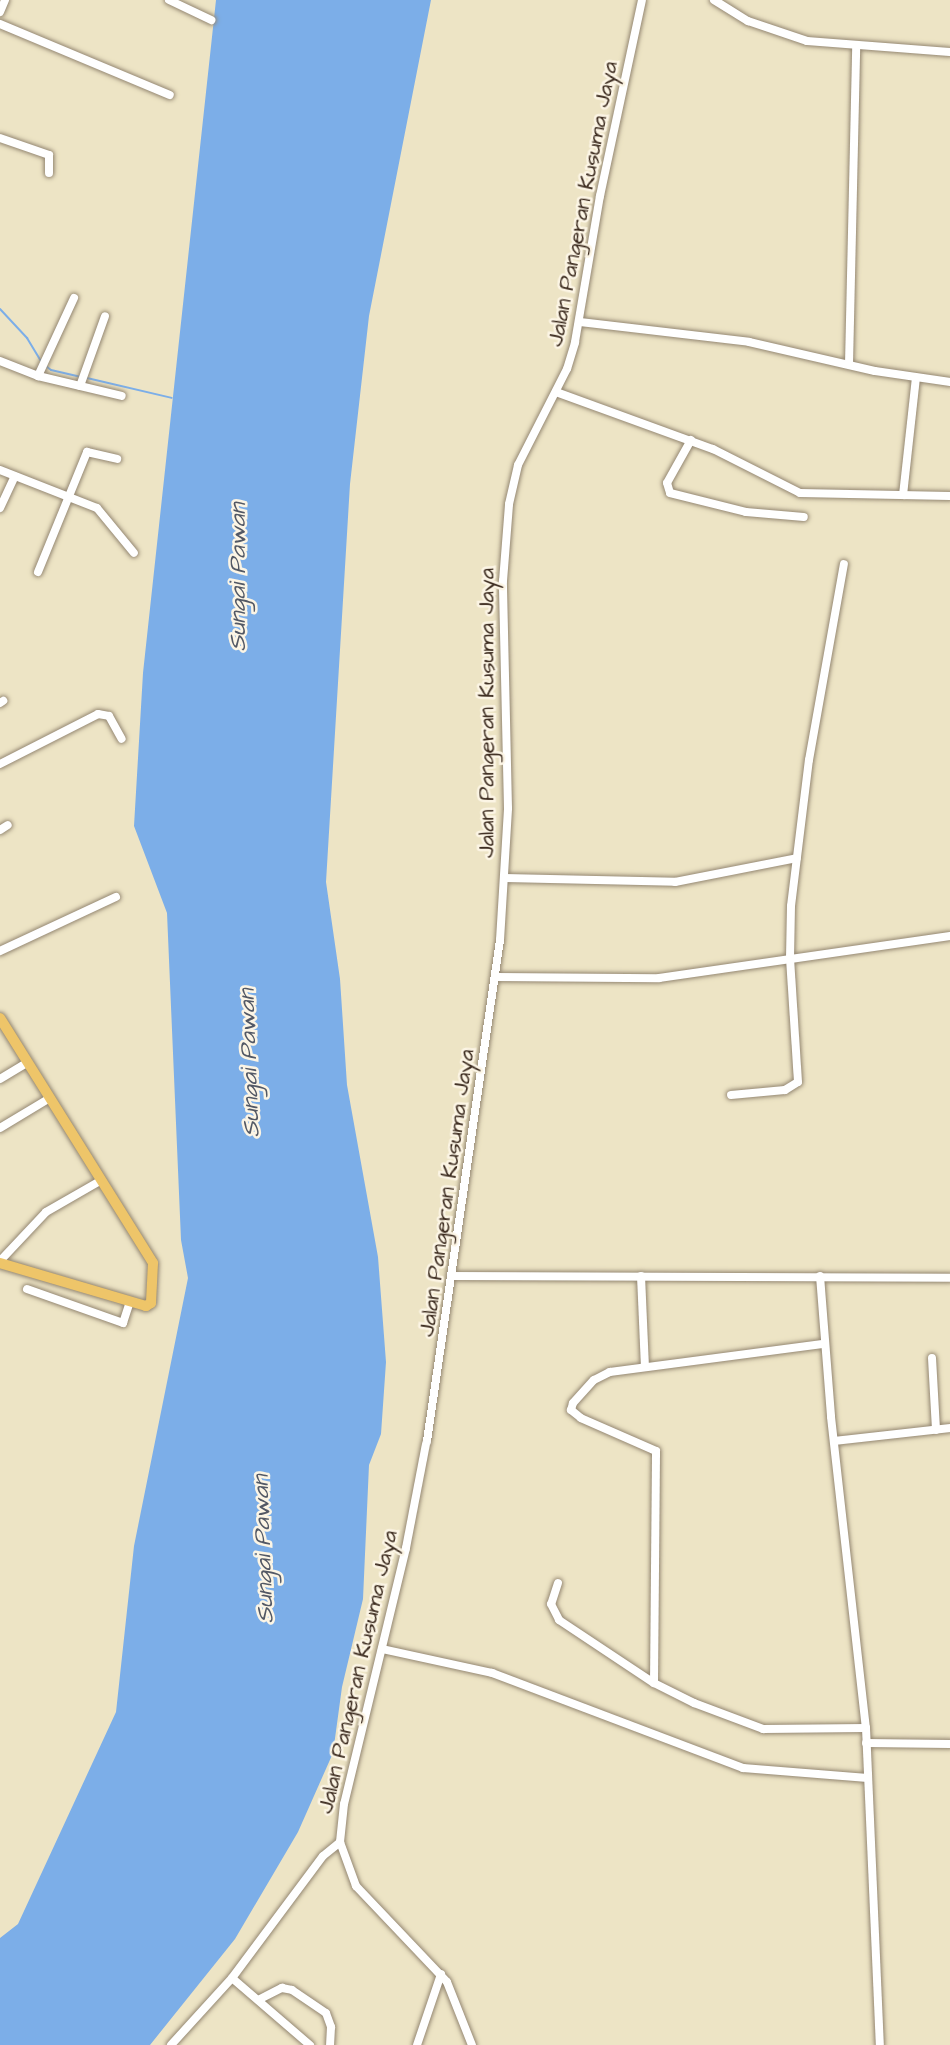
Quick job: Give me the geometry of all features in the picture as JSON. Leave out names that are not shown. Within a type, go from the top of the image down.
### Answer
[{"type":"main road","points":[[0,1020],[153,1263],[151,1303],[146,1306],[0,1262]]},
{"type":"street","points":[[0,12],[5,0]]},
{"type":"street","points":[[169,0],[211,20]]},
{"type":"street","name":"Jalan Pangeran Kusuma Jaya","points":[[472,2045],[452,1991],[441,1974],[356,1886],[344,1862],[340,1842],[342,1812],[382,1649],[426,1443],[464,1206],[496,976],[504,878],[508,744],[505,530],[514,475],[572,356],[580,322],[600,196],[642,0]]},
{"type":"street","points":[[714,0],[772,32],[856,47],[950,52]]},
{"type":"street","points":[[0,24],[170,95]]},
{"type":"street","points":[[849,364],[856,47]]},
{"type":"street","points":[[0,138],[49,155],[49,173]]},
{"type":"street","points":[[38,376],[74,298]]},
{"type":"street","points":[[80,386],[105,316]]},
{"type":"street","points":[[580,322],[749,342],[915,378],[950,382]]},
{"type":"street","points":[[0,361],[38,376],[122,396]]},
{"type":"street","points":[[903,495],[915,378]]},
{"type":"street","points":[[556,392],[692,440],[800,493],[950,496]]},
{"type":"street","points":[[692,440],[666,483],[670,493],[746,512],[804,517]]},
{"type":"street","points":[[38,572],[87,451],[117,459]]},
{"type":"street","points":[[0,470],[70,496],[102,511],[134,553]]},
{"type":"street","points":[[0,508],[15,476]]},
{"type":"street","points":[[731,1095],[784,1090],[798,1082],[790,958],[796,858],[811,748],[844,564]]},
{"type":"street","points":[[0,764],[98,714],[109,716],[122,739]]},
{"type":"street","points":[[504,878],[675,882],[796,858]]},
{"type":"street","points":[[0,951],[116,897]]},
{"type":"street","points":[[496,976],[659,978],[950,936]]},
{"type":"street","points":[[0,1079],[27,1063]]},
{"type":"street","points":[[0,1128],[48,1099]]},
{"type":"street","points":[[0,1262],[46,1212],[100,1181]]},
{"type":"street","points":[[453,1276],[950,1278]]},
{"type":"street","points":[[641,1276],[645,1367]]},
{"type":"street","points":[[820,1276],[824,1344],[866,1728],[880,2045]]},
{"type":"street","points":[[27,1289],[124,1318],[130,1301]]},
{"type":"street","points":[[654,1683],[656,1452],[573,1413],[573,1403],[602,1374],[824,1344]]},
{"type":"street","points":[[932,1358],[936,1430]]},
{"type":"street","points":[[834,1441],[950,1428]]},
{"type":"street","points":[[558,1583],[551,1604],[559,1620],[654,1683],[723,1716],[763,1729],[866,1728]]},
{"type":"street","points":[[382,1649],[492,1673],[743,1768],[868,1778]]},
{"type":"street","points":[[866,1743],[950,1744]]},
{"type":"street","points":[[171,2045],[232,1978],[323,1856],[340,1842]]},
{"type":"street","points":[[417,2045],[441,1974]]},
{"type":"street","points":[[232,1978],[260,1999],[310,2045]]},
{"type":"street","points":[[260,1999],[287,1988],[314,2005],[329,2017],[330,2045]]},
{"type":"water","name":"Sungai Pawan","points":[[216,0],[431,0],[369,316],[350,484],[326,882],[340,979],[347,1085],[378,1257],[386,1362],[381,1434],[369,1465],[363,1599],[342,1687],[333,1753],[298,1832],[235,1939],[150,2045],[0,2045],[0,1938],[18,1924],[116,1712],[134,1546],[188,1278],[181,1240],[167,913],[134,826],[143,673]]},
{"type":"waterway","points":[[0,309],[27,338],[42,363],[51,370],[81,377]]},
{"type":"waterway","points":[[87,378],[172,398]]}]
